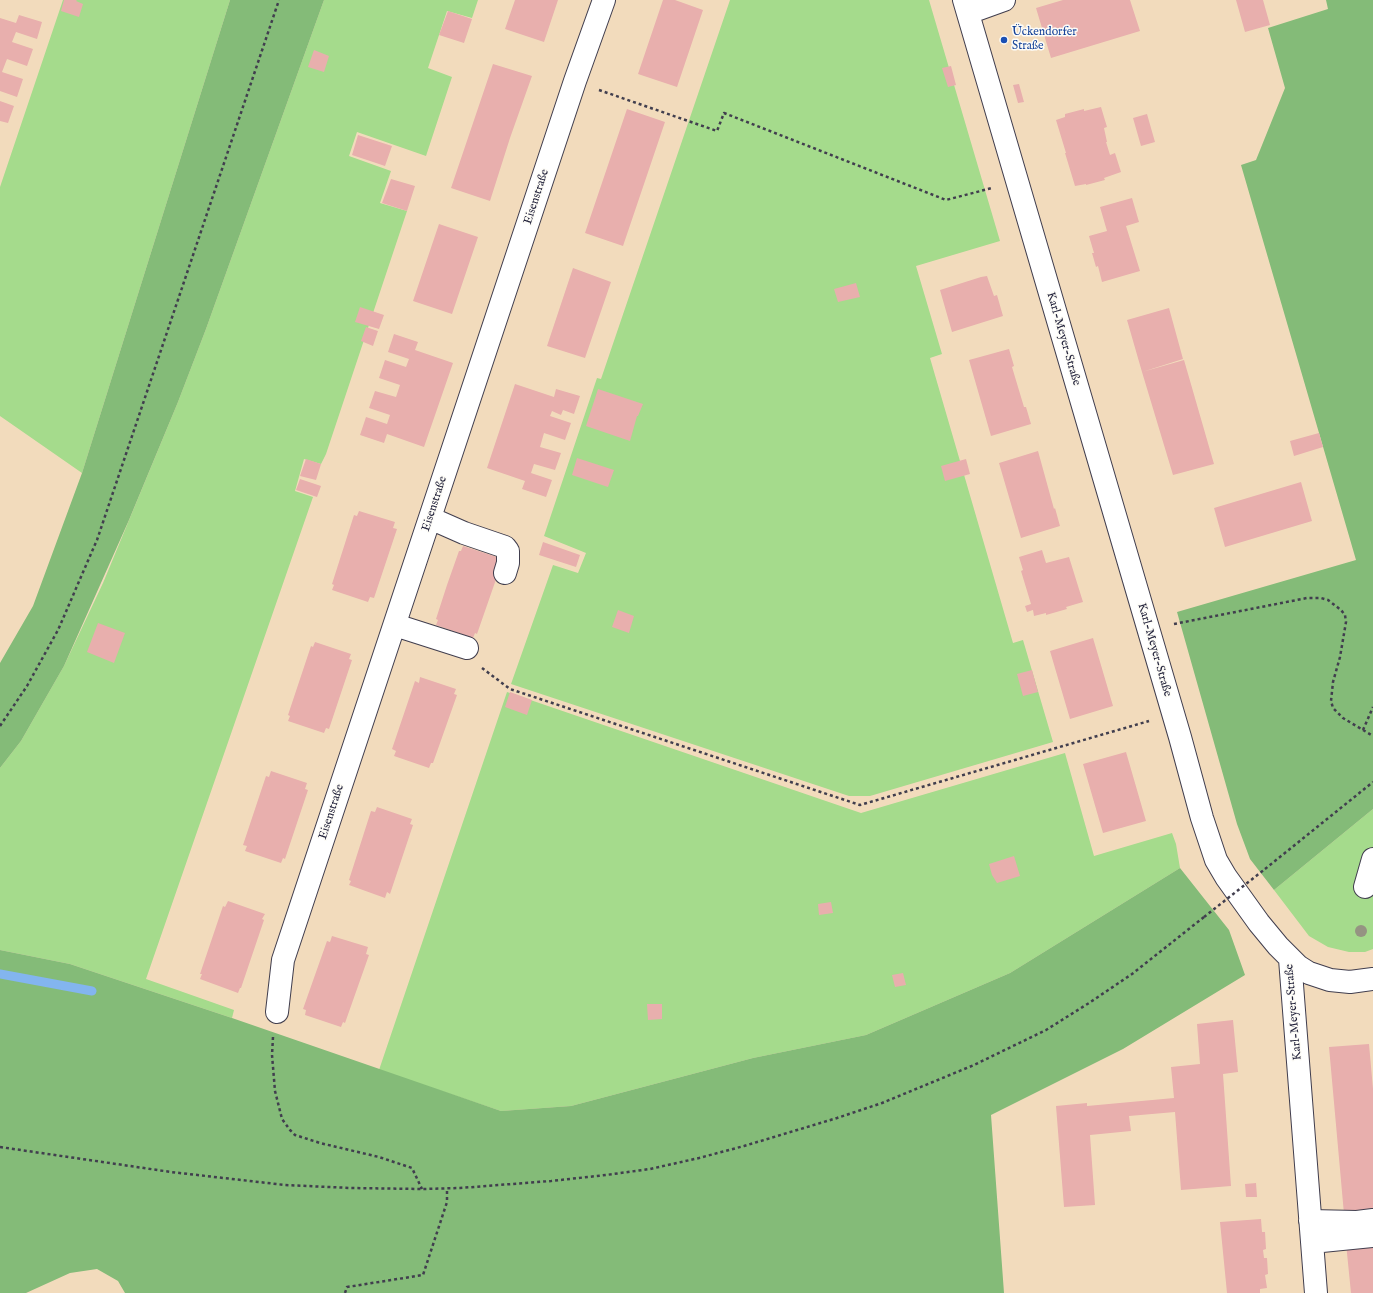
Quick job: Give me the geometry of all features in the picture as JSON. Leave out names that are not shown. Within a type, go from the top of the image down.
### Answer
[{"type":"street","name":"Eisenstraße","points":[[277,1012],[283,960],[575,81],[604,0]]},
{"type":"street","points":[[966,7],[1004,0]]},
{"type":"street","name":"Karl-Meyer-Straße","points":[[966,7],[1202,818],[1216,860],[1226,877],[1259,923],[1290,959],[1316,1293]]},
{"type":"street","points":[[430,518],[464,533],[505,547],[508,552],[508,563],[505,573]]},
{"type":"street","points":[[394,625],[467,648]]},
{"type":"street","points":[[1365,887],[1373,859]]},
{"type":"street","points":[[1290,959],[1298,966],[1309,972],[1330,980],[1350,982],[1373,979]]},
{"type":"street","points":[[1310,1221],[1357,1222],[1373,1220]]},
{"type":"street","points":[[1312,1242],[1373,1236]]},
{"type":"path","points":[[0,726],[27,686],[51,643],[97,540],[279,0]]},
{"type":"path","points":[[575,81],[717,131],[724,112],[946,200],[1017,182]]},
{"type":"path","points":[[1148,630],[1307,598],[1321,598],[1328,600],[1341,610],[1345,615],[1346,622],[1340,657],[1333,682],[1332,704],[1338,714],[1373,736]]},
{"type":"path","points":[[477,667],[484,669],[510,689],[860,806],[1172,714]]},
{"type":"path","points":[[1363,730],[1373,707]]},
{"type":"path","points":[[0,1147],[170,1172],[285,1184],[351,1188],[447,1189],[543,1182],[650,1169],[699,1158],[744,1146],[882,1103],[974,1065],[1046,1030],[1132,974],[1373,782]]},
{"type":"path","points":[[277,1012],[272,1041],[273,1072],[275,1091],[282,1119],[286,1126],[295,1135],[303,1138],[378,1157],[412,1168],[422,1189]]},
{"type":"path","points":[[345,1293],[347,1287],[423,1275],[447,1202],[447,1189]]},
{"type":"green space","points":[[63,0],[230,0],[82,473],[0,416],[0,187]]},
{"type":"green space","points":[[230,0],[324,0],[206,329],[178,402],[129,520],[64,666],[21,741],[0,768],[0,663],[33,606],[82,473]]},
{"type":"green space","points":[[324,0],[478,0],[472,18],[447,11],[428,68],[452,77],[426,156],[357,132],[349,156],[391,171],[380,203],[407,211],[326,454],[321,464],[304,459],[295,491],[313,497],[146,979],[234,1010],[232,1018],[70,964],[0,950],[0,768],[21,741],[64,666],[103,583],[178,402],[206,329]]},
{"type":"green space","points":[[730,0],[929,0],[1000,241],[916,266],[942,354],[930,358],[1013,643],[1023,640],[1053,742],[870,796],[849,796],[511,684],[553,565],[578,573],[586,553],[544,536],[597,378],[601,379]]},
{"type":"green space","points":[[1326,0],[1373,0],[1373,809],[1274,890],[1250,859],[1237,824],[1177,612],[1356,560],[1241,165],[1256,160],[1285,88],[1268,28],[1328,9]]},
{"type":"green space","points":[[507,692],[861,813],[1065,753],[1094,856],[1172,833],[1176,844],[1180,868],[1010,973],[866,1035],[753,1058],[571,1106],[501,1111],[379,1070]]},
{"type":"green space","points":[[1373,809],[1373,949],[1365,952],[1349,952],[1328,947],[1309,936],[1274,890]]},
{"type":"green space","points":[[1180,868],[1229,930],[1245,975],[1123,1049],[991,1115],[1004,1293],[125,1293],[118,1281],[97,1269],[70,1273],[26,1293],[0,1293],[0,950],[70,964],[501,1111],[571,1106],[753,1058],[866,1035],[1010,973]]},
{"type":"building","points":[[64,0],[77,0],[76,1],[83,4],[79,17],[61,11]]},
{"type":"building","points":[[515,0],[558,0],[544,42],[505,29]]},
{"type":"building","points":[[663,0],[675,0],[703,10],[677,87],[638,74]]},
{"type":"building","points":[[1063,0],[1130,0],[1140,31],[1051,58],[1036,8]]},
{"type":"building","points":[[1236,0],[1263,0],[1270,25],[1245,32]]},
{"type":"building","points":[[448,11],[472,19],[464,43],[439,35]]},
{"type":"building","points":[[19,15],[42,22],[37,39],[16,32],[12,42],[33,49],[27,66],[7,59],[2,72],[23,79],[17,97],[0,91],[0,18],[16,23]]},
{"type":"building","points":[[314,50],[329,56],[324,72],[308,67]]},
{"type":"building","points":[[493,64],[532,76],[490,201],[451,188]]},
{"type":"building","points":[[951,66],[956,85],[948,87],[942,68]]},
{"type":"building","points":[[1019,84],[1024,102],[1018,103],[1013,85]]},
{"type":"building","points":[[0,101],[14,106],[8,123],[0,121]]},
{"type":"building","points":[[1101,107],[1107,127],[1104,128],[1110,155],[1115,153],[1121,172],[1104,178],[1105,180],[1075,186],[1056,120],[1065,117],[1065,114],[1084,109],[1084,111]]},
{"type":"building","points":[[627,109],[665,122],[623,246],[585,233]]},
{"type":"building","points":[[1147,114],[1155,142],[1141,146],[1133,118]]},
{"type":"building","points":[[358,135],[392,146],[385,166],[352,155]]},
{"type":"building","points":[[391,179],[415,186],[407,211],[382,203]]},
{"type":"building","points":[[1132,198],[1139,222],[1126,226],[1140,271],[1102,282],[1098,266],[1096,267],[1092,253],[1094,253],[1089,236],[1107,231],[1100,207]]},
{"type":"building","points":[[439,224],[478,237],[452,314],[413,301]]},
{"type":"building","points":[[573,268],[611,282],[585,358],[547,346]]},
{"type":"building","points":[[987,276],[994,296],[997,295],[1003,316],[952,332],[940,290]]},
{"type":"building","points":[[856,283],[860,297],[838,302],[834,289]]},
{"type":"building","points":[[360,307],[384,315],[379,329],[355,322]]},
{"type":"building","points":[[1169,308],[1183,359],[1142,372],[1127,320]]},
{"type":"building","points":[[366,327],[378,331],[373,346],[361,341]]},
{"type":"building","points":[[394,334],[418,342],[415,350],[453,363],[424,447],[387,434],[384,443],[360,435],[366,417],[387,424],[390,415],[369,408],[375,391],[396,397],[400,385],[379,378],[385,360],[406,367],[409,359],[388,352]]},
{"type":"building","points":[[1009,349],[1014,366],[1012,367],[1024,407],[1026,407],[1031,424],[991,436],[969,360]]},
{"type":"building","points":[[1184,360],[1214,464],[1173,475],[1142,372]]},
{"type":"building","points":[[515,384],[554,397],[556,389],[580,396],[574,414],[563,410],[561,415],[552,411],[550,416],[571,423],[565,440],[544,433],[540,447],[561,453],[555,470],[534,464],[531,473],[552,480],[546,497],[522,489],[525,481],[487,468]]},
{"type":"building","points":[[598,389],[643,404],[637,416],[630,441],[586,426]]},
{"type":"building","points":[[1319,433],[1323,447],[1294,456],[1290,441]]},
{"type":"building","points":[[1038,451],[1060,526],[1021,538],[999,463]]},
{"type":"building","points":[[577,458],[614,470],[608,487],[572,475]]},
{"type":"building","points":[[306,459],[321,464],[316,480],[300,476]]},
{"type":"building","points":[[966,459],[970,474],[945,481],[941,466]]},
{"type":"building","points":[[300,479],[321,486],[317,497],[296,490]]},
{"type":"building","points":[[1301,482],[1312,521],[1225,547],[1214,508]]},
{"type":"building","points":[[359,511],[395,522],[393,528],[397,529],[374,598],[370,597],[368,602],[332,590],[334,585],[332,584],[354,515],[357,516]]},
{"type":"building","points":[[543,542],[580,555],[576,567],[539,555]]},
{"type":"building","points":[[463,546],[500,558],[501,565],[477,634],[475,633],[473,638],[436,625],[438,620],[436,619],[447,585],[459,551],[461,551]]},
{"type":"building","points":[[1042,550],[1046,563],[1069,557],[1083,602],[1066,607],[1067,609],[1046,615],[1046,613],[1034,616],[1033,610],[1027,612],[1025,606],[1031,604],[1021,571],[1023,570],[1019,557]]},
{"type":"building","points":[[618,610],[634,616],[629,633],[612,627]]},
{"type":"building","points":[[98,623],[125,633],[114,663],[87,652]]},
{"type":"building","points":[[1093,638],[1113,706],[1070,719],[1050,651]]},
{"type":"building","points":[[315,642],[351,654],[349,659],[352,660],[329,729],[326,728],[324,733],[288,721],[290,716],[288,715],[311,646],[313,647]]},
{"type":"building","points":[[1032,670],[1038,692],[1023,696],[1017,674]]},
{"type":"building","points":[[420,677],[456,689],[454,694],[457,695],[433,763],[431,763],[429,768],[394,756],[396,751],[392,749],[415,681],[419,683]]},
{"type":"building","points":[[510,692],[532,700],[527,715],[505,707]]},
{"type":"building","points":[[1126,752],[1146,821],[1103,833],[1083,764]]},
{"type":"building","points":[[271,771],[307,783],[305,789],[308,790],[285,859],[283,858],[281,863],[245,851],[247,846],[243,845],[266,776],[269,777]]},
{"type":"building","points":[[377,807],[412,819],[410,824],[413,825],[390,894],[387,892],[385,898],[349,885],[351,881],[349,880],[371,811],[375,812]]},
{"type":"building","points":[[1014,856],[1020,876],[997,883],[992,875],[989,864]]},
{"type":"building","points":[[228,901],[265,914],[262,919],[264,920],[241,988],[238,993],[200,979],[202,974],[200,974],[223,906],[225,907]]},
{"type":"building","points":[[831,902],[833,913],[819,915],[818,904]]},
{"type":"building","points":[[332,936],[368,947],[366,954],[369,955],[345,1023],[343,1022],[341,1027],[305,1015],[306,1010],[303,1009],[327,941],[330,942]]},
{"type":"building","points":[[903,973],[906,985],[895,987],[892,975]]},
{"type":"building","points":[[647,1004],[662,1004],[662,1019],[648,1020]]},
{"type":"building","points":[[1233,1020],[1238,1072],[1223,1074],[1231,1186],[1181,1190],[1175,1112],[1129,1116],[1131,1131],[1090,1135],[1095,1205],[1064,1207],[1056,1106],[1087,1103],[1087,1106],[1174,1098],[1171,1067],[1200,1064],[1197,1024]]},
{"type":"building","points":[[1369,1044],[1373,1089],[1373,1212],[1344,1214],[1329,1047]]},
{"type":"building","points":[[1256,1183],[1257,1197],[1246,1197],[1245,1184]]},
{"type":"building","points":[[1261,1219],[1262,1232],[1265,1232],[1266,1249],[1263,1250],[1264,1258],[1267,1258],[1268,1274],[1265,1275],[1267,1288],[1260,1289],[1260,1293],[1227,1293],[1220,1222]]},
{"type":"building","points":[[1373,1241],[1373,1293],[1351,1293],[1346,1243]]},
{"type":"waterway","points":[[0,974],[92,991]]},
{"type":"place","name":"Ückendorfer Straße","points":[[1004,40]]}]
